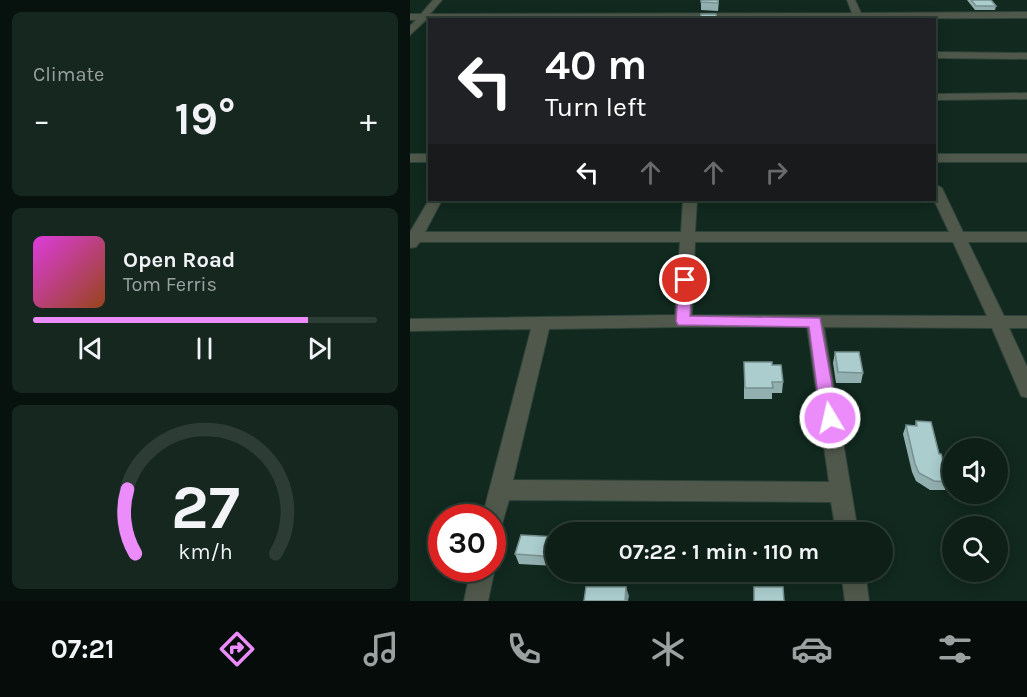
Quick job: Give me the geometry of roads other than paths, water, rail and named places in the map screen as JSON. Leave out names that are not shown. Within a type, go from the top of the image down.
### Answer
[{"type":"street","points":[[410,32],[438,0]]},
{"type":"street","points":[[851,0],[859,17]]},
{"type":"street","points":[[410,17],[541,15],[658,18],[745,14],[859,17],[1028,15]]},
{"type":"street","points":[[936,56],[1028,56]]},
{"type":"street","points":[[936,97],[1028,96]]},
{"type":"street","points":[[410,158],[428,158]]},
{"type":"street","points":[[936,158],[1028,158]]},
{"type":"street","points":[[936,190],[1028,391]]},
{"type":"street","points":[[412,240],[434,201]]},
{"type":"street","points":[[683,321],[690,201]]},
{"type":"street","points":[[412,240],[1028,237]]},
{"type":"street","points":[[410,325],[541,325],[683,321],[1028,322]]},
{"type":"street","points":[[815,322],[846,522]]},
{"type":"street","points":[[497,504],[541,325]]},
{"type":"street","points":[[500,490],[841,492]]},
{"type":"street","points":[[476,601],[480,582]]},
{"type":"street","points":[[854,582],[857,601]]}]
